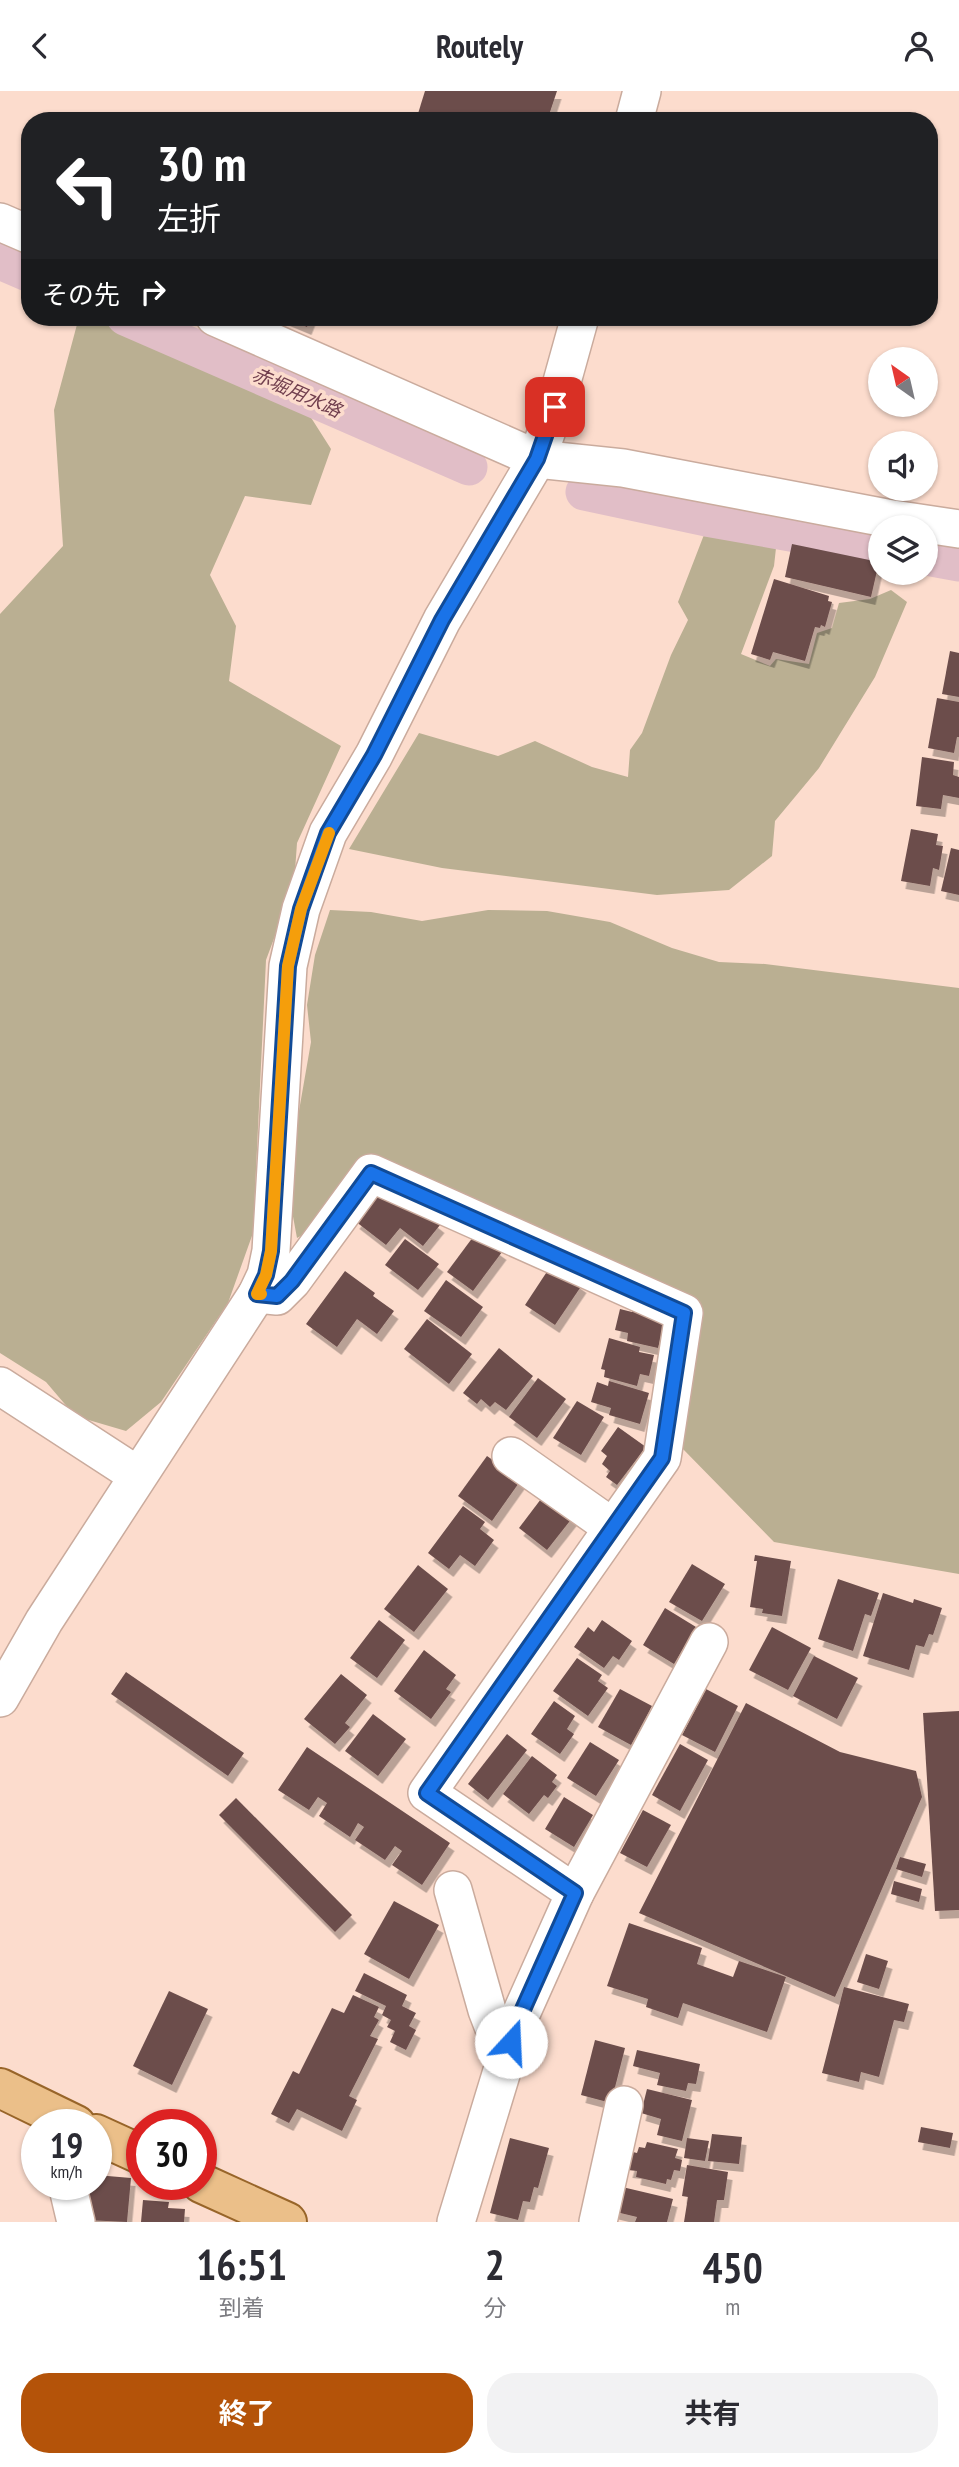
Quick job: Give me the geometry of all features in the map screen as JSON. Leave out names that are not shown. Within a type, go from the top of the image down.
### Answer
[{"type":"main road","points":[[0,2088],[39,2109]]},
{"type":"main road","points":[[217,2190],[287,2222]]},
{"type":"street","points":[[636,112],[642,91]]},
{"type":"street","points":[[0,222],[21,231]]},
{"type":"street","points":[[235,326],[537,459],[623,468],[886,518],[959,529]]},
{"type":"street","points":[[0,1698],[44,1621],[257,1294],[266,1275],[271,1251],[288,966],[301,909],[328,833],[374,755],[442,620],[537,459],[578,326]]},
{"type":"street","points":[[257,1294],[277,1296],[292,1281],[371,1173],[684,1313],[662,1458],[427,1793],[575,1893]]},
{"type":"street","points":[[0,1386],[137,1475]]},
{"type":"street","points":[[511,1456],[612,1527]]},
{"type":"street","points":[[457,2222],[516,2025],[575,1893],[709,1643]]},
{"type":"street","points":[[453,1890],[487,2010],[506,2059]]},
{"type":"street","points":[[598,2222],[624,2105]]},
{"type":"street","points":[[71,2200],[76,2222]]},
{"type":"shaded area","points":[[77,326],[109,326],[310,416],[331,449],[311,505],[245,496],[210,575],[236,626],[229,681],[341,746],[297,843],[294,885],[266,960],[253,1233],[228,1303],[161,1402],[126,1431],[75,1416],[46,1382],[0,1353],[0,614],[63,546],[54,410]]},
{"type":"shaded area","points":[[707,527],[777,539],[774,566],[741,654],[770,666],[776,659],[809,664],[817,633],[832,628],[839,603],[870,599],[891,590],[907,602],[875,677],[819,768],[775,821],[772,856],[729,890],[657,895],[442,868],[349,849],[419,733],[498,756],[535,741],[592,767],[628,777],[630,750],[642,733],[671,655],[688,620],[678,602]]},
{"type":"shaded area","points":[[330,910],[371,912],[422,921],[488,910],[547,911],[610,922],[672,948],[719,962],[765,964],[959,988],[959,1574],[774,1542],[682,1448],[691,1309],[377,1159],[335,1217],[297,1238],[289,1195],[296,1128],[311,1042],[307,1005],[315,955]]},
{"type":"building","points":[[425,91],[557,91],[550,112],[418,112]]},
{"type":"building","points":[[792,544],[868,560],[868,585],[874,585],[871,597],[785,577]]},
{"type":"building","points":[[774,579],[829,596],[828,601],[832,602],[825,627],[815,627],[805,661],[773,652],[770,660],[751,654]]},
{"type":"building","points":[[950,651],[959,653],[959,697],[942,694]]},
{"type":"building","points":[[937,698],[959,702],[959,737],[954,753],[928,748]]},
{"type":"building","points":[[922,757],[954,762],[953,775],[959,777],[959,798],[943,795],[941,809],[916,806]]},
{"type":"building","points":[[911,829],[938,834],[936,845],[943,846],[939,870],[933,868],[930,886],[901,881]]},
{"type":"building","points":[[951,848],[959,850],[959,895],[941,891]]},
{"type":"building","points":[[382,1186],[406,1198],[440,1225],[423,1246],[400,1228],[386,1245],[355,1221]]},
{"type":"building","points":[[476,1233],[502,1252],[473,1291],[447,1272]]},
{"type":"building","points":[[405,1239],[439,1264],[418,1290],[385,1265]]},
{"type":"building","points":[[552,1264],[582,1285],[555,1325],[525,1305]]},
{"type":"building","points":[[345,1271],[394,1311],[377,1334],[357,1319],[337,1347],[306,1324]]},
{"type":"building","points":[[446,1280],[483,1307],[461,1337],[424,1311]]},
{"type":"building","points":[[634,1303],[666,1316],[658,1348],[627,1341],[628,1333],[615,1330],[620,1309],[632,1312]]},
{"type":"building","points":[[427,1319],[472,1354],[449,1384],[404,1349]]},
{"type":"building","points":[[609,1338],[640,1347],[639,1352],[654,1355],[649,1376],[640,1374],[637,1386],[604,1377],[605,1370],[601,1369]]},
{"type":"building","points":[[499,1348],[533,1376],[506,1410],[495,1402],[490,1407],[481,1399],[477,1404],[463,1393]]},
{"type":"building","points":[[538,1378],[566,1399],[537,1438],[509,1417]]},
{"type":"building","points":[[609,1381],[649,1393],[640,1424],[609,1415],[611,1408],[591,1402],[597,1382],[608,1386]]},
{"type":"building","points":[[577,1401],[604,1417],[581,1455],[553,1438]]},
{"type":"building","points":[[618,1427],[646,1447],[617,1485],[606,1477],[610,1471],[602,1464],[607,1456],[601,1451]]},
{"type":"building","points":[[487,1456],[521,1480],[492,1521],[458,1496]]},
{"type":"building","points":[[544,1495],[573,1517],[547,1550],[519,1528]]},
{"type":"building","points":[[463,1506],[485,1522],[480,1529],[494,1540],[475,1566],[460,1555],[449,1569],[428,1553]]},
{"type":"building","points":[[755,1555],[791,1561],[782,1616],[762,1613],[763,1609],[750,1607],[757,1561],[754,1561]]},
{"type":"building","points":[[692,1564],[725,1584],[702,1621],[669,1602]]},
{"type":"building","points":[[418,1565],[448,1589],[414,1632],[384,1609]]},
{"type":"building","points":[[838,1579],[879,1593],[871,1616],[865,1614],[853,1651],[818,1639]]},
{"type":"building","points":[[883,1593],[913,1603],[914,1599],[942,1608],[933,1635],[929,1634],[924,1647],[916,1645],[909,1670],[863,1656]]},
{"type":"building","points":[[665,1608],[696,1627],[674,1664],[643,1645]]},
{"type":"building","points":[[379,1620],[405,1640],[377,1678],[350,1658]]},
{"type":"building","points":[[602,1620],[632,1641],[619,1660],[613,1656],[604,1668],[574,1647],[588,1627],[594,1632]]},
{"type":"building","points":[[772,1627],[811,1648],[788,1690],[749,1670]]},
{"type":"building","points":[[424,1650],[456,1675],[446,1689],[451,1692],[431,1719],[394,1691]]},
{"type":"building","points":[[814,1656],[858,1678],[837,1719],[793,1696]]},
{"type":"building","points":[[577,1658],[602,1675],[598,1681],[608,1688],[588,1716],[553,1691]]},
{"type":"building","points":[[126,1672],[244,1753],[228,1776],[111,1694]]},
{"type":"building","points":[[341,1674],[367,1695],[345,1723],[350,1727],[335,1744],[304,1719]]},
{"type":"building","points":[[620,1689],[652,1706],[631,1745],[598,1727]]},
{"type":"building","points":[[706,1689],[738,1706],[715,1752],[682,1735]]},
{"type":"building","points":[[554,1701],[575,1716],[567,1729],[574,1734],[560,1754],[531,1734]]},
{"type":"building","points":[[746,1703],[840,1752],[916,1771],[922,1797],[835,1997],[639,1913]]},
{"type":"building","points":[[959,1711],[959,1910],[935,1911],[923,1713]]},
{"type":"building","points":[[373,1714],[406,1739],[378,1776],[345,1751]]},
{"type":"building","points":[[507,1734],[527,1750],[488,1800],[468,1784]]},
{"type":"building","points":[[590,1742],[619,1760],[596,1796],[567,1778]]},
{"type":"building","points":[[680,1744],[708,1760],[680,1811],[652,1795]]},
{"type":"building","points":[[307,1747],[450,1843],[422,1885],[392,1865],[402,1851],[395,1846],[385,1860],[355,1840],[364,1827],[358,1823],[350,1837],[319,1816],[327,1803],[318,1797],[309,1810],[278,1790]]},
{"type":"building","points":[[532,1756],[557,1775],[552,1782],[557,1786],[548,1798],[544,1795],[529,1814],[503,1794]]},
{"type":"building","points":[[564,1797],[593,1815],[574,1847],[545,1829]]},
{"type":"building","points":[[236,1798],[352,1915],[335,1932],[219,1815]]},
{"type":"building","points":[[643,1810],[671,1825],[647,1867],[620,1853]]},
{"type":"building","points":[[900,1857],[926,1864],[922,1877],[896,1869]]},
{"type":"building","points":[[894,1881],[922,1889],[919,1902],[891,1894]]},
{"type":"building","points":[[394,1901],[439,1925],[409,1979],[364,1954]]},
{"type":"building","points":[[629,1923],[702,1948],[697,1964],[733,1977],[739,1961],[786,1977],[767,2032],[683,2003],[678,2018],[646,2007],[648,1999],[607,1986]]},
{"type":"building","points":[[866,1954],[888,1961],[879,1989],[857,1982]]},
{"type":"building","points":[[364,1973],[407,1995],[402,2006],[416,2013],[409,2026],[416,2030],[406,2050],[390,2042],[395,2031],[387,2027],[391,2020],[382,2015],[386,2006],[355,1991]]},
{"type":"building","points":[[844,1987],[909,2004],[904,2022],[894,2020],[879,2077],[861,2072],[859,2082],[822,2073]]},
{"type":"building","points":[[169,1991],[208,2009],[172,2085],[133,2066]]},
{"type":"building","points":[[353,1995],[379,2007],[374,2017],[379,2020],[370,2036],[378,2039],[349,2096],[357,2100],[342,2131],[297,2109],[289,2123],[271,2114],[293,2071],[299,2074],[332,2008],[344,2013]]},
{"type":"building","points":[[595,2040],[625,2048],[611,2103],[581,2095]]},
{"type":"building","points":[[637,2050],[700,2064],[696,2084],[688,2083],[686,2091],[657,2085],[660,2073],[633,2066]]},
{"type":"building","points":[[647,2089],[692,2100],[682,2141],[657,2135],[661,2119],[641,2113]]},
{"type":"building","points":[[921,2127],[953,2133],[950,2148],[918,2142]]},
{"type":"building","points":[[712,2134],[742,2137],[739,2164],[708,2161]]},
{"type":"building","points":[[510,2138],[549,2148],[538,2188],[534,2187],[530,2202],[523,2201],[518,2220],[490,2213]]},
{"type":"building","points":[[687,2138],[709,2141],[705,2161],[684,2158]]},
{"type":"building","points":[[647,2142],[678,2149],[675,2158],[682,2160],[680,2171],[674,2170],[671,2180],[667,2179],[666,2184],[636,2177],[637,2171],[628,2170],[633,2152],[637,2153],[639,2147],[645,2148]]},
{"type":"building","points":[[687,2165],[728,2172],[724,2200],[717,2200],[714,2222],[684,2222],[688,2197],[682,2196]]},
{"type":"building","points":[[112,2176],[126,2178],[126,2200],[129,2200],[127,2222],[85,2220],[87,2200],[112,2200]]},
{"type":"building","points":[[618,2186],[673,2199],[667,2222],[635,2222],[637,2217],[612,2211]]},
{"type":"building","points":[[143,2200],[169,2202],[168,2208],[185,2209],[184,2222],[141,2222]]},
{"type":"waterway","name":"赤堀用水路","points":[[0,261],[21,270]]},
{"type":"waterway","name":"赤堀用水路","points":[[146,326],[469,467]]},
{"type":"waterway","name":"赤堀用水路","points":[[584,492],[706,518],[868,547]]},
{"type":"waterway","name":"赤堀用水路","points":[[938,559],[959,563]]},
{"type":"slow traffic","points":[[261,1294],[257,1294],[266,1275],[271,1251],[288,966],[301,909],[329,833]]},
{"type":"route","points":[[511,2042],[516,2025],[575,1893],[427,1793],[662,1458],[684,1313],[371,1173],[292,1281],[277,1296],[257,1294],[266,1275],[271,1251],[288,966],[301,909],[328,833],[374,755],[442,620],[537,459],[555,407]]}]
